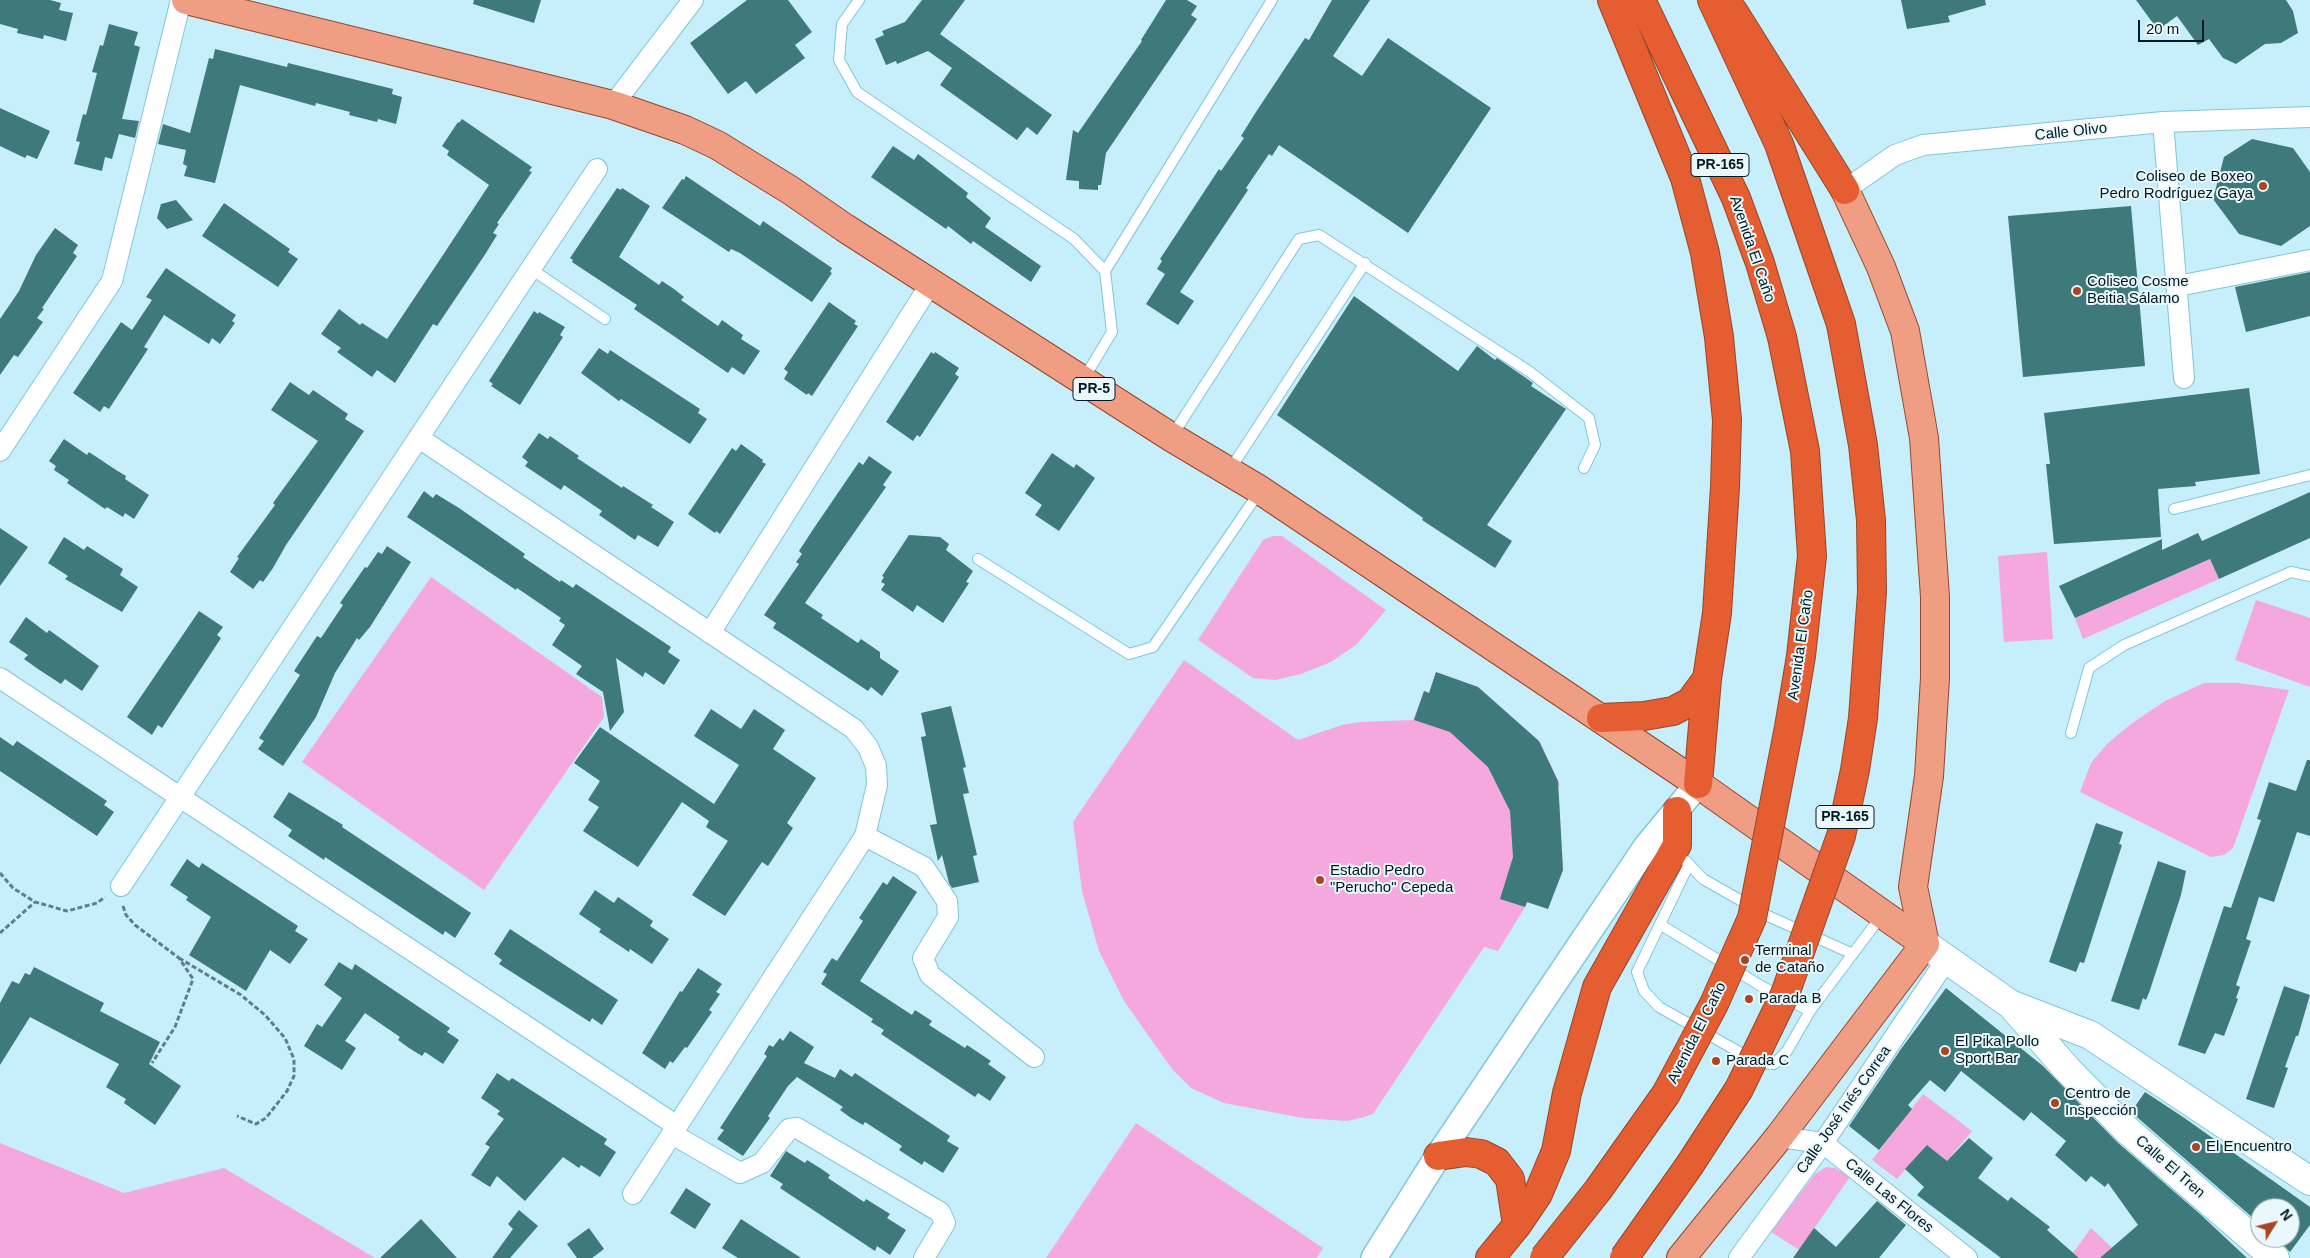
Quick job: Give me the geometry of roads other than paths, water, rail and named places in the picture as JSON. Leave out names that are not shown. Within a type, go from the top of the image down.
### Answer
[{"type":"highway","points":[[1612,0],[1685,178],[1705,253],[1719,337],[1727,420],[1726,487],[1717,613],[1707,679],[1698,784]]},
{"type":"highway","name":"Avenida El Caño","points":[[1544,1258],[1598,1190],[1666,1094],[1714,1004],[1752,918],[1791,718],[1801,656],[1812,556],[1805,450],[1782,337],[1760,263],[1736,198],[1642,0]]},
{"type":"highway","name":"PR-165","points":[[1624,1258],[1690,1166],[1739,1089],[1785,994],[1841,836],[1855,770],[1863,718],[1872,592],[1871,520],[1865,464],[1841,324],[1780,144],[1712,0]]},
{"type":"highway","points":[[1722,0],[1736,15],[1845,190]]},
{"type":"highway","points":[[1601,718],[1644,716],[1674,711],[1690,702],[1707,679]]},
{"type":"highway","points":[[1490,1258],[1518,1225],[1538,1194],[1556,1151],[1569,1085],[1597,987],[1683,856],[1676,811]]},
{"type":"highway","points":[[1438,1156],[1466,1152],[1481,1154],[1497,1162],[1510,1179],[1518,1225]]},
{"type":"main road","name":"PR-5","points":[[186,0],[613,105],[685,130],[744,160],[1083,381],[1171,437],[1260,490],[1698,784],[2010,1004],[2090,1035],[2310,1181]]},
{"type":"main road","points":[[1681,1258],[1779,1137],[1925,944],[1913,887],[1929,776],[1935,678],[1935,597],[1924,438],[1905,331],[1881,267],[1845,190]]},
{"type":"main road","name":"Calle El Tren","points":[[2010,1004],[2067,1069],[2128,1131],[2275,1258]]},
{"type":"street","points":[[0,451],[112,281],[181,0]]},
{"type":"street","points":[[613,105],[693,0]]},
{"type":"street","name":"Calle Olivo","points":[[1845,190],[1895,155],[1923,145],[2163,122],[2310,117]]},
{"type":"street","points":[[2163,122],[2178,286],[2184,378]]},
{"type":"street","points":[[121,886],[597,169]]},
{"type":"street","points":[[2178,286],[2310,260]]},
{"type":"street","points":[[710,633],[931,283]]},
{"type":"street","points":[[419,438],[854,729],[868,747],[876,766],[878,785],[864,836],[633,1194]]},
{"type":"street","points":[[0,678],[740,1173],[762,1163],[789,1129],[798,1128],[940,1212],[945,1223],[924,1258]]},
{"type":"street","points":[[1374,1258],[1438,1156],[1646,847],[1698,784]]},
{"type":"street","points":[[864,836],[924,867],[947,901],[948,917],[923,958],[930,974],[1034,1057]]},
{"type":"street","name":"Calle José Inés Correa","points":[[1738,1258],[1823,1142],[1947,960]]},
{"type":"street","points":[[1779,1137],[1823,1142]]},
{"type":"street","name":"Calle Las Flores","points":[[1823,1142],[1967,1258]]},
{"type":"lane","points":[[859,0],[842,24],[839,60],[857,92],[1074,239],[1105,271],[1112,332],[1083,381]]},
{"type":"lane","points":[[1262,0],[1265,13]]},
{"type":"lane","points":[[1105,271],[1272,0]]},
{"type":"lane","points":[[1171,437],[1299,239],[1319,234],[1530,372],[1589,418],[1595,445],[1584,468]]},
{"type":"lane","points":[[1229,471],[1366,263]]},
{"type":"lane","points":[[531,269],[605,319]]},
{"type":"lane","points":[[2174,509],[2310,475]]},
{"type":"lane","points":[[978,559],[1129,654],[1152,647],[1260,490]]},
{"type":"lane","points":[[2071,733],[2089,668],[2096,663],[2124,645],[2291,572],[2310,576]]},
{"type":"lane","points":[[1683,856],[1703,879],[1768,916],[1853,954]]},
{"type":"lane","points":[[1683,856],[1661,925],[1637,972],[1644,990],[1659,1007],[1759,1063],[1774,1064],[1787,1051],[1810,1010],[1882,914]]},
{"type":"lane","points":[[1661,925],[1761,986],[1810,1010]]},
{"type":"place","name":"Coliseo de Boxeo Pedro Rodríguez Gaya","points":[[2263,186]]},
{"type":"place","name":"Coliseo Cosme Beitia Sálamo","points":[[2077,291]]},
{"type":"place","name":"Estadio Pedro \"Perucho\" Cepeda","points":[[1320,880]]},
{"type":"place","name":"Terminal de Cataño","points":[[1745,960]]},
{"type":"place","name":"Parada B","points":[[1749,999]]},
{"type":"place","name":"El Pika Pollo Sport Bar","points":[[1945,1051]]},
{"type":"place","name":"Parada C","points":[[1716,1061]]},
{"type":"place","name":"Centro de Inspección","points":[[2055,1103]]},
{"type":"place","name":"El Encuentro","points":[[2196,1147]]}]
